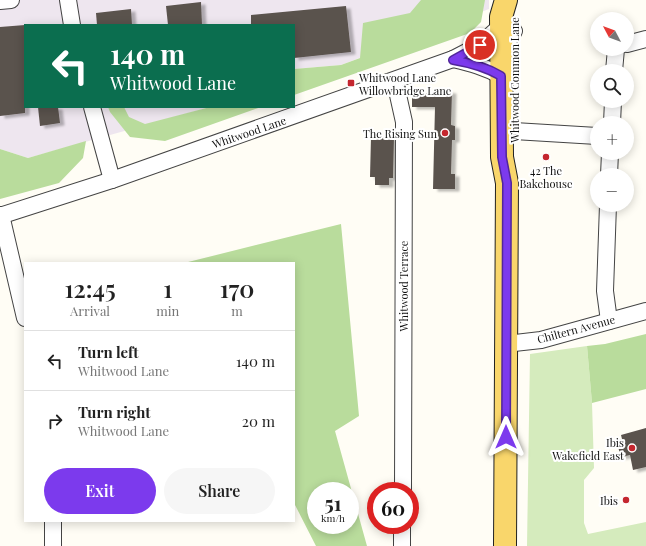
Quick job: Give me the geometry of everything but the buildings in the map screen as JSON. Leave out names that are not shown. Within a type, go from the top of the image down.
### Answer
[{"type":"main road","name":"Whitwood Common Lane","points":[[506,0],[501,17],[507,29],[514,131],[514,167],[507,183]]},
{"type":"main road","name":"Whitwood Common Lane","points":[[505,546],[507,183],[502,157],[501,50],[515,0]]},
{"type":"street","points":[[0,1],[11,0]]},
{"type":"street","points":[[68,0],[72,24]]},
{"type":"street","name":"Whitwood Lane","points":[[0,215],[112,180],[453,60],[507,29]]},
{"type":"street","points":[[634,42],[646,39]]},
{"type":"street","points":[[478,65],[501,50]]},
{"type":"street","points":[[453,60],[478,65],[501,76]]},
{"type":"street","name":"Whitwood Terrace","points":[[393,82],[398,95],[404,122],[403,482]]},
{"type":"street","points":[[92,108],[112,180]]},
{"type":"street","points":[[514,131],[590,136]]},
{"type":"street","points":[[608,212],[605,291],[609,321]]},
{"type":"street","points":[[0,215],[24,314]]},
{"type":"street","name":"Chiltern Avenue","points":[[506,344],[541,340],[646,311]]},
{"type":"street","points":[[53,522],[53,546]]},
{"type":"street","points":[[402,534],[402,546]]},
{"type":"shaded area","points":[[0,0],[489,0],[489,9],[341,65],[295,69],[295,24],[24,24],[24,108],[206,108],[28,158],[0,149]]},
{"type":"green space","points":[[421,0],[485,0],[481,22],[470,33],[295,95],[295,69],[341,65],[360,58],[363,23],[410,13]]},
{"type":"green space","points":[[108,108],[124,108],[129,117],[145,124],[206,108],[258,108],[165,141],[130,137]]},
{"type":"green space","points":[[86,141],[83,158],[59,183],[0,199],[0,149],[28,158]]},
{"type":"green space","points":[[341,224],[359,416],[335,431],[349,482],[307,482],[307,528],[295,505],[295,262],[188,262]]},
{"type":"green space","points":[[646,334],[646,389],[592,403],[587,346],[605,344]]},
{"type":"green space","points":[[587,346],[592,403],[594,468],[584,480],[584,523],[588,534],[646,522],[646,546],[527,546],[530,354]]},
{"type":"green space","points":[[359,517],[367,546],[316,546],[310,534],[359,534]]},
{"type":"place","name":"Whitwood Lane Willowbridge Lane","points":[[351,83]]},
{"type":"place","name":"The Rising Sun","points":[[445,133]]},
{"type":"place","name":"42 The Bakehouse","points":[[546,157]]},
{"type":"place","name":"Ibis Wakefield East","points":[[632,448]]},
{"type":"place","name":"Ibis","points":[[626,500]]},
{"type":"route","points":[[480,45],[453,60],[480,66],[501,76],[502,157],[507,183],[506,437]]}]
